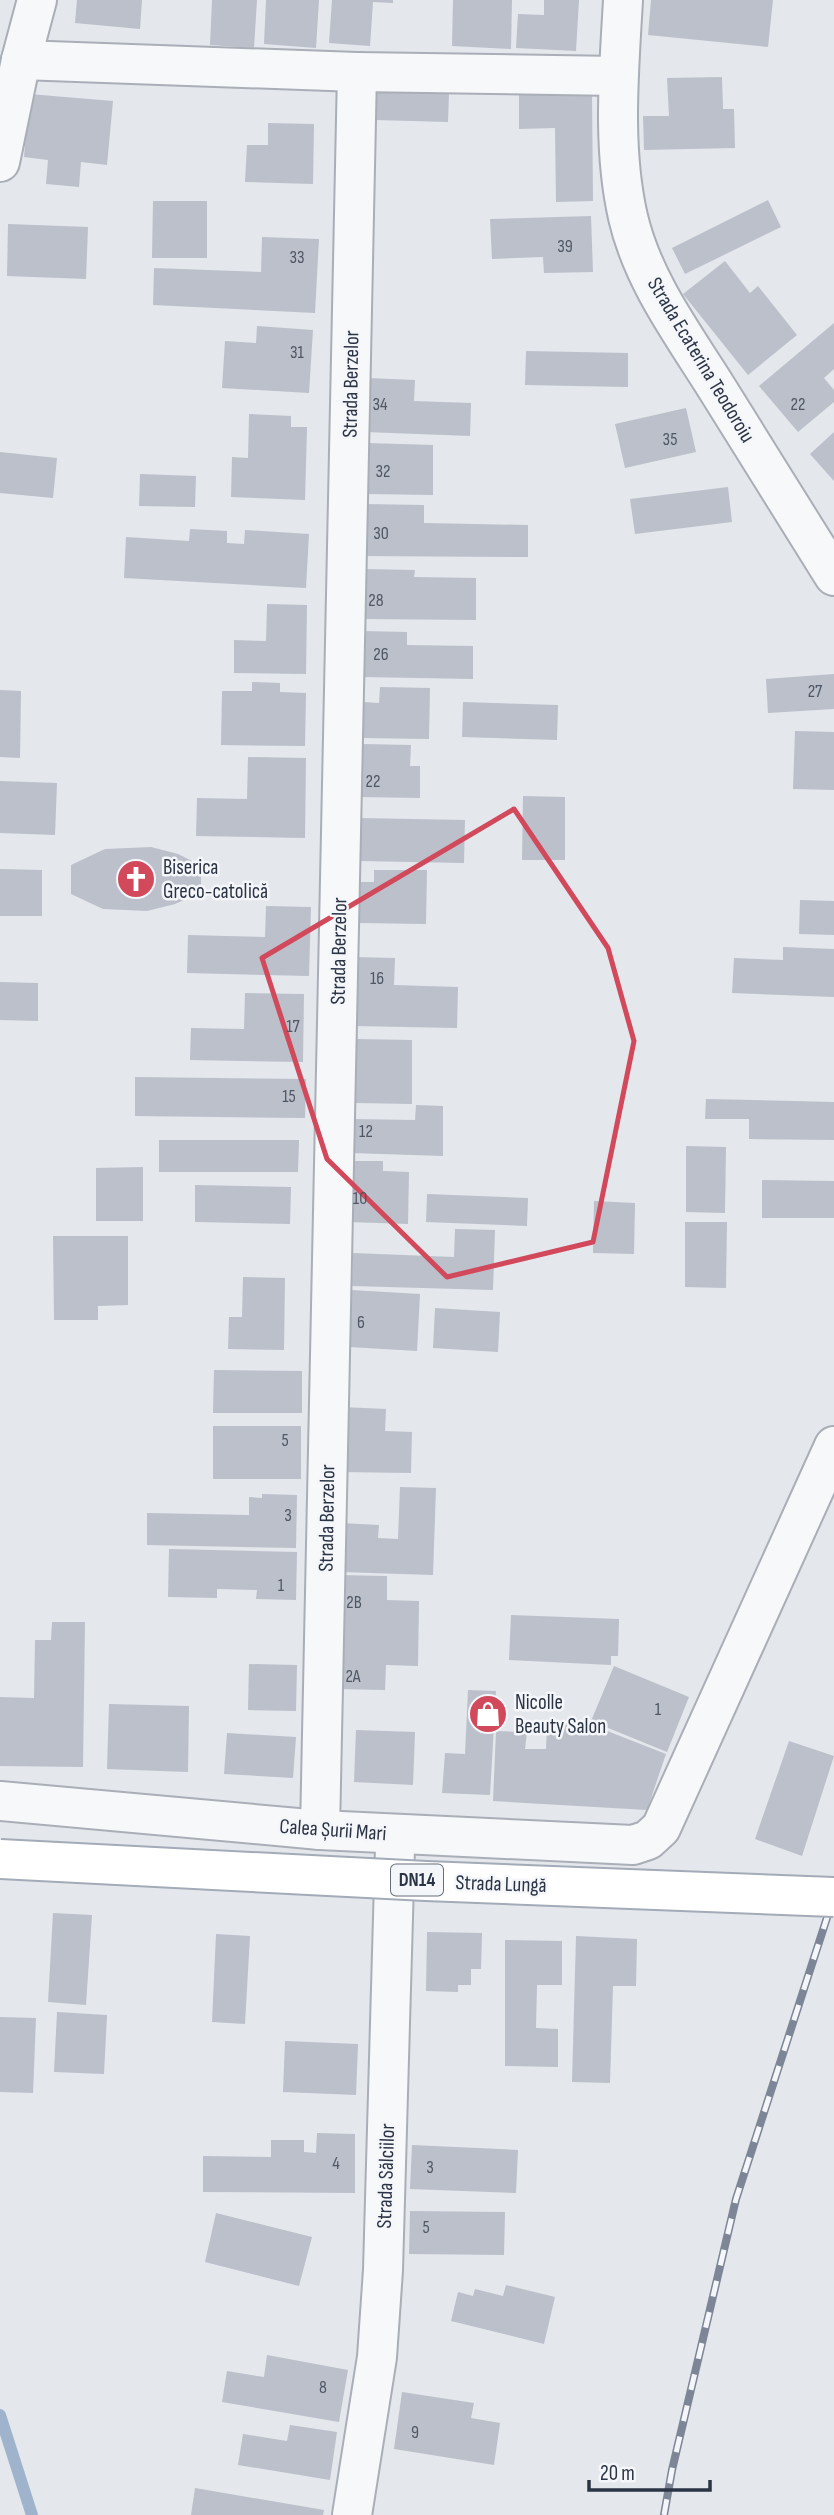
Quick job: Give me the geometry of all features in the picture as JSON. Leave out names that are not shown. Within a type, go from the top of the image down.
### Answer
[{"type":"main road","name":"Strada Lungă","points":[[0,1859],[414,1880],[834,1897]]},
{"type":"street","points":[[0,162],[21,60],[37,0]]},
{"type":"street","name":"Strada Ecaterina Teodoroiu","points":[[623,0],[618,76],[622,183],[635,242],[663,303],[834,576]]},
{"type":"street","points":[[21,60],[357,72],[618,76]]},
{"type":"street","name":"Strada Berzelor","points":[[320,1830],[357,72]]},
{"type":"street","name":"Calea Șurii Mari","points":[[0,1801],[396,1835],[633,1845],[648,1840],[661,1828],[834,1446]]},
{"type":"street","name":"Strada Sălciilor","points":[[352,2515],[377,2357],[383,2270],[396,1835]]},
{"type":"highlighted area","points":[[514,809],[608,948],[634,1041],[593,1242],[447,1277],[327,1159],[262,958]]},
{"type":"building","points":[[77,0],[142,0],[140,29],[75,23]]},
{"type":"building","points":[[212,0],[257,0],[254,48],[210,45]]},
{"type":"building","points":[[266,0],[319,0],[316,48],[264,44]]},
{"type":"building","points":[[332,0],[393,0],[393,3],[373,2],[370,46],[329,43]]},
{"type":"building","points":[[453,0],[512,0],[511,49],[452,46]]},
{"type":"building","points":[[544,0],[579,0],[576,51],[516,48],[518,14],[544,15]]},
{"type":"building","points":[[651,0],[773,0],[768,47],[648,35]]},
{"type":"building","points":[[722,77],[723,109],[734,109],[735,148],[644,150],[643,116],[669,116],[667,78]]},
{"type":"building","points":[[375,91],[449,93],[448,122],[375,120]]},
{"type":"building","points":[[519,93],[592,93],[593,201],[556,202],[555,128],[519,129]]},
{"type":"building","points":[[29,94],[113,101],[107,165],[81,162],[79,187],[46,184],[48,160],[24,157]]},
{"type":"building","points":[[268,123],[314,124],[313,184],[245,182],[247,145],[268,145]]},
{"type":"building","points":[[768,200],[781,227],[685,274],[672,248]]},
{"type":"building","points":[[153,201],[207,201],[207,258],[152,258]]},
{"type":"building","points":[[591,216],[593,272],[544,273],[543,257],[492,259],[490,219]]},
{"type":"building","points":[[8,224],[88,227],[86,279],[7,276]]},
{"type":"building","points":[[262,237],[319,239],[315,313],[153,305],[154,268],[261,272]]},
{"type":"building","points":[[725,261],[750,293],[758,286],[797,335],[748,375],[683,294]]},
{"type":"building","points":[[834,323],[834,369],[824,378],[834,390],[834,402],[798,432],[759,386]]},
{"type":"building","points":[[257,326],[313,330],[309,393],[222,388],[225,341],[256,343]]},
{"type":"building","points":[[526,351],[628,353],[628,387],[525,385]]},
{"type":"building","points":[[368,378],[415,380],[414,401],[471,403],[470,436],[365,432]]},
{"type":"building","points":[[686,408],[696,452],[625,468],[615,424]]},
{"type":"building","points":[[249,414],[291,416],[291,427],[307,427],[305,500],[231,497],[232,457],[248,458]]},
{"type":"building","points":[[834,432],[834,481],[810,454]]},
{"type":"building","points":[[367,443],[433,445],[433,495],[366,494]]},
{"type":"building","points":[[0,452],[57,458],[53,498],[0,493]]},
{"type":"building","points":[[140,474],[196,476],[195,507],[139,506]]},
{"type":"building","points":[[728,487],[732,522],[635,534],[630,499]]},
{"type":"building","points":[[365,504],[424,505],[424,523],[528,525],[528,557],[364,556]]},
{"type":"building","points":[[190,529],[227,531],[227,543],[244,544],[245,530],[309,534],[306,588],[124,578],[126,537],[189,541]]},
{"type":"building","points":[[363,569],[415,570],[414,577],[476,578],[476,620],[363,619]]},
{"type":"building","points":[[267,604],[307,605],[306,674],[234,673],[234,640],[266,641]]},
{"type":"building","points":[[362,631],[407,632],[407,645],[473,646],[473,679],[362,677]]},
{"type":"building","points":[[834,674],[834,709],[768,713],[766,679]]},
{"type":"building","points":[[252,682],[280,683],[280,692],[306,693],[305,746],[221,745],[222,691],[252,691]]},
{"type":"building","points":[[380,687],[430,688],[429,739],[363,738],[363,702],[379,703]]},
{"type":"building","points":[[0,690],[21,691],[20,758],[0,757]]},
{"type":"building","points":[[463,702],[558,705],[557,740],[462,737]]},
{"type":"building","points":[[795,731],[834,732],[834,790],[793,789]]},
{"type":"building","points":[[362,744],[411,745],[410,766],[420,766],[420,798],[360,797]]},
{"type":"building","points":[[248,757],[306,758],[305,838],[196,836],[197,798],[247,799]]},
{"type":"building","points":[[0,781],[57,783],[55,835],[0,833]]},
{"type":"building","points":[[523,796],[565,797],[565,860],[522,860]]},
{"type":"building","points":[[359,818],[465,820],[464,863],[359,861]]},
{"type":"building","name":"Biserica Greco-catolică","points":[[151,847],[178,854],[198,864],[201,886],[198,894],[175,904],[147,911],[103,909],[71,894],[71,865],[105,849]]},
{"type":"building","points":[[0,869],[42,870],[42,916],[0,916]]},
{"type":"building","points":[[374,870],[427,870],[426,924],[359,923],[359,882],[374,882]]},
{"type":"building","points":[[800,900],[834,901],[834,935],[799,934]]},
{"type":"building","points":[[266,906],[311,907],[309,976],[187,973],[188,935],[265,937]]},
{"type":"building","points":[[783,947],[834,949],[834,997],[732,993],[734,958],[783,960]]},
{"type":"building","points":[[355,957],[395,958],[394,985],[458,987],[457,1028],[353,1026]]},
{"type":"building","points":[[0,982],[38,983],[38,1021],[0,1020]]},
{"type":"building","points":[[245,993],[304,994],[303,1062],[190,1060],[191,1028],[244,1029]]},
{"type":"building","points":[[356,1039],[412,1040],[412,1104],[356,1103]]},
{"type":"building","points":[[135,1077],[306,1079],[305,1118],[135,1116]]},
{"type":"building","points":[[706,1099],[834,1102],[834,1140],[749,1139],[749,1119],[705,1119]]},
{"type":"building","points":[[416,1105],[443,1106],[443,1156],[351,1153],[352,1119],[415,1120]]},
{"type":"building","points":[[159,1140],[299,1140],[298,1172],[159,1172]]},
{"type":"building","points":[[686,1146],[726,1147],[725,1213],[686,1212]]},
{"type":"building","points":[[348,1161],[383,1161],[383,1171],[409,1172],[408,1224],[347,1222]]},
{"type":"building","points":[[143,1167],[143,1221],[96,1221],[96,1168]]},
{"type":"building","points":[[762,1180],[834,1181],[834,1218],[762,1218]]},
{"type":"building","points":[[195,1185],[291,1187],[290,1224],[195,1222]]},
{"type":"building","points":[[427,1194],[528,1198],[527,1226],[426,1222]]},
{"type":"building","points":[[594,1201],[635,1203],[634,1254],[593,1253]]},
{"type":"building","points":[[685,1222],[727,1222],[726,1288],[685,1287]]},
{"type":"building","points":[[455,1229],[495,1230],[493,1290],[352,1286],[353,1253],[454,1257]]},
{"type":"building","points":[[53,1236],[128,1236],[128,1305],[98,1306],[98,1320],[54,1320]]},
{"type":"building","points":[[243,1277],[285,1278],[284,1350],[228,1349],[229,1317],[242,1317]]},
{"type":"building","points":[[351,1290],[420,1294],[417,1351],[349,1347]]},
{"type":"building","points":[[435,1308],[500,1312],[498,1352],[433,1348]]},
{"type":"building","points":[[214,1370],[302,1371],[302,1413],[213,1413]]},
{"type":"building","points":[[342,1407],[386,1409],[385,1431],[412,1432],[411,1473],[340,1472]]},
{"type":"building","points":[[213,1426],[301,1426],[301,1479],[213,1479]]},
{"type":"building","points":[[400,1487],[436,1488],[433,1575],[340,1572],[341,1523],[379,1525],[378,1538],[398,1539]]},
{"type":"building","points":[[262,1494],[297,1495],[296,1548],[147,1545],[147,1513],[249,1515],[249,1497],[262,1498]]},
{"type":"building","points":[[169,1549],[297,1552],[296,1600],[256,1599],[257,1590],[217,1589],[217,1598],[168,1597]]},
{"type":"building","points":[[338,1575],[387,1576],[387,1600],[419,1601],[418,1666],[386,1665],[385,1690],[335,1689]]},
{"type":"building","points":[[511,1615],[619,1619],[618,1656],[611,1656],[611,1665],[509,1660]]},
{"type":"building","points":[[52,1622],[85,1622],[83,1767],[0,1766],[0,1697],[34,1698],[35,1640],[51,1640]]},
{"type":"building","points":[[249,1664],[297,1665],[296,1711],[248,1710]]},
{"type":"building","points":[[614,1666],[689,1697],[667,1752],[591,1721]]},
{"type":"building","points":[[468,1690],[496,1691],[490,1795],[442,1793],[445,1753],[465,1754]]},
{"type":"building","points":[[109,1704],[189,1706],[188,1772],[107,1769]]},
{"type":"building","points":[[569,1716],[666,1754],[647,1810],[493,1801],[496,1731],[527,1732],[525,1749],[546,1749],[547,1725],[564,1729]]},
{"type":"building","points":[[356,1730],[415,1732],[413,1785],[354,1782]]},
{"type":"building","points":[[227,1733],[296,1737],[293,1778],[224,1774]]},
{"type":"building","points":[[789,1741],[834,1756],[802,1856],[755,1839]]},
{"type":"building","points":[[53,1913],[92,1915],[86,2005],[48,2002]]},
{"type":"building","points":[[427,1932],[482,1933],[481,1969],[471,1969],[471,1985],[458,1985],[458,1992],[426,1991]]},
{"type":"building","points":[[216,1934],[250,1936],[245,2024],[212,2022]]},
{"type":"building","points":[[576,1936],[637,1939],[636,1986],[613,1986],[610,2083],[572,2082]]},
{"type":"building","points":[[505,1940],[562,1941],[562,1985],[537,1985],[536,2028],[558,2029],[558,2067],[505,2066]]},
{"type":"building","points":[[57,2012],[107,2015],[104,2074],[54,2072]]},
{"type":"building","points":[[0,2017],[36,2018],[33,2093],[0,2092]]},
{"type":"building","points":[[285,2041],[358,2044],[356,2095],[283,2092]]},
{"type":"building","points":[[317,2133],[355,2134],[355,2193],[203,2192],[203,2156],[271,2157],[271,2140],[304,2140],[304,2152],[316,2153]]},
{"type":"building","points":[[412,2145],[518,2150],[516,2193],[410,2189]]},
{"type":"building","points":[[410,2211],[505,2212],[504,2255],[409,2254]]},
{"type":"building","points":[[216,2213],[312,2237],[299,2286],[205,2262]]},
{"type":"building","points":[[506,2285],[555,2297],[544,2344],[451,2321],[458,2292],[473,2296],[475,2289],[503,2296]]},
{"type":"building","points":[[267,2355],[348,2370],[339,2422],[222,2402],[227,2371],[264,2377]]},
{"type":"building","points":[[402,2392],[474,2403],[471,2418],[500,2423],[494,2465],[394,2449]]},
{"type":"building","points":[[290,2425],[337,2432],[330,2480],[238,2465],[243,2434],[287,2441]]},
{"type":"building","points":[[195,2488],[324,2510],[323,2515],[191,2515]]},
{"type":"waterway","points":[[0,2415],[32,2515]]},
{"type":"railway","points":[[664,2515],[672,2470],[736,2199],[834,1896]]},
{"type":"place","name":"Biserica Greco-catolică","points":[[136,879]]},
{"type":"place","name":"Nicolle Beauty Salon","points":[[488,1714]]}]
